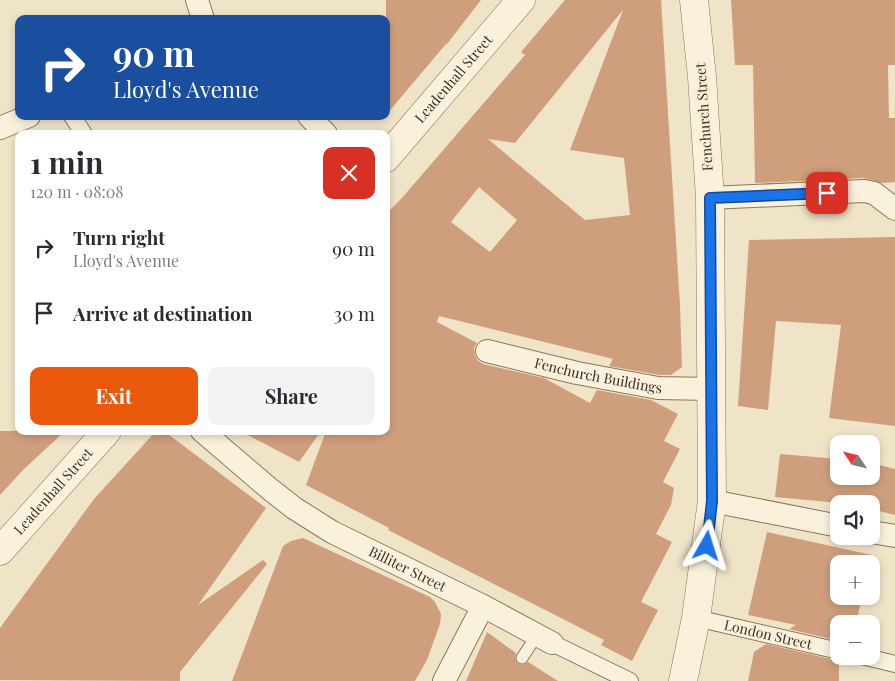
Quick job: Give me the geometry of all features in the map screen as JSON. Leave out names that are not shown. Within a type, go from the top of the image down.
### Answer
[{"type":"street","points":[[197,0],[202,15]]},
{"type":"street","name":"Leadenhall Street","points":[[390,153],[522,0]]},
{"type":"street","name":"Fenchurch Street","points":[[683,681],[696,618],[712,501],[710,198],[702,77],[694,0]]},
{"type":"street","points":[[0,128],[19,120]]},
{"type":"street","points":[[313,120],[322,130]]},
{"type":"street","points":[[710,198],[864,191],[874,193],[895,208]]},
{"type":"street","name":"Fenchurch Buildings","points":[[487,351],[577,373],[658,388],[711,389]]},
{"type":"street","name":"Leadenhall Street","points":[[0,551],[102,435]]},
{"type":"street","name":"Billiter Street","points":[[207,435],[294,508],[332,532],[630,681]]},
{"type":"street","points":[[712,501],[830,524]]},
{"type":"street","points":[[880,534],[895,536]]},
{"type":"street","points":[[444,681],[483,606]]},
{"type":"street","name":"London Street","points":[[696,618],[830,649]]},
{"type":"street","points":[[880,660],[895,664]]},
{"type":"lane","points":[[522,658],[544,639]]},
{"type":"building","points":[[386,0],[481,0],[447,44],[390,110],[390,15],[386,15]]},
{"type":"building","points":[[565,0],[661,0],[680,305],[682,367],[671,375],[659,375],[609,366],[613,359],[439,316],[437,322],[477,343],[474,348],[475,355],[478,361],[483,364],[544,378],[590,403],[597,390],[651,400],[678,414],[664,441],[680,449],[663,482],[674,488],[671,505],[656,534],[672,542],[641,602],[658,610],[632,661],[601,645],[604,640],[388,530],[389,528],[306,485],[325,435],[390,435],[390,210],[525,55],[521,52]],"holes":[[[623,10],[570,150],[624,158],[630,215],[585,220],[488,139],[515,143]],[[479,187],[517,220],[490,252],[451,222]]]},
{"type":"building","points":[[731,0],[895,0],[895,65],[888,65],[889,118],[895,118],[895,182],[882,183],[863,178],[755,183],[753,65],[735,65]]},
{"type":"building","points":[[895,237],[895,426],[829,418],[841,325],[776,321],[768,410],[738,406],[749,240]]},
{"type":"building","points":[[0,431],[15,431],[15,435],[61,435],[24,469],[0,495]]},
{"type":"building","points":[[152,435],[169,435],[266,508],[198,605],[263,560],[267,564],[180,672],[180,681],[0,680],[0,628],[94,499]]},
{"type":"building","points":[[248,435],[318,435],[299,462]]},
{"type":"building","points":[[780,454],[830,458],[830,485],[880,485],[880,465],[895,469],[895,515],[880,511],[880,495],[830,495],[830,502],[775,497]]},
{"type":"building","points":[[767,532],[872,555],[830,555],[830,605],[860,605],[858,615],[830,615],[830,639],[789,629],[796,625],[748,615]]},
{"type":"building","points":[[303,538],[430,597],[435,602],[441,614],[440,624],[427,660],[415,681],[232,681],[283,546],[291,541]]},
{"type":"building","points":[[487,632],[516,653],[515,658],[518,664],[522,665],[528,662],[558,681],[466,681]]},
{"type":"building","points":[[766,644],[830,659],[830,665],[839,665],[839,681],[748,681],[754,652]]},
{"type":"route","points":[[707,546],[712,501],[710,198],[827,193]]}]
